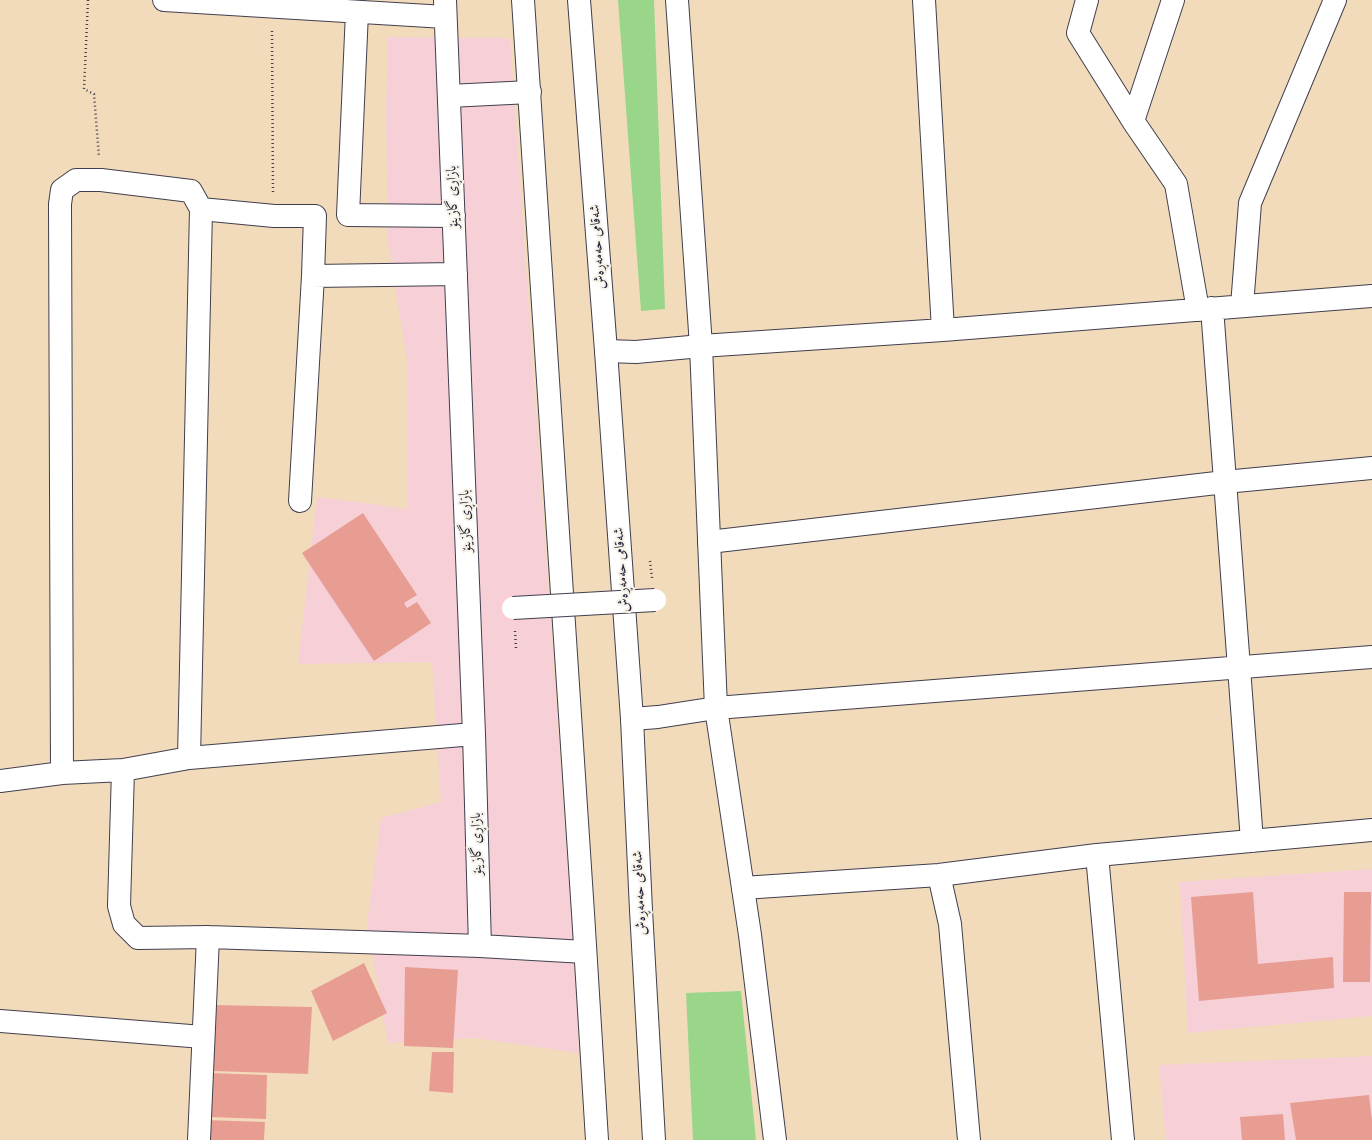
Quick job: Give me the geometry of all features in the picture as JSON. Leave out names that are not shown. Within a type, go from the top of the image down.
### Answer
[{"type":"main road","points":[[164,0],[224,2],[357,12],[445,9]]},
{"type":"main road","points":[[523,0],[583,905],[597,1140]]},
{"type":"main road","name":"شەقامی حەمەڕەش","points":[[579,0],[632,720],[654,1140]]},
{"type":"main road","points":[[677,0],[701,346],[716,708],[751,943],[775,1140]]},
{"type":"main road","points":[[924,0],[943,330]]},
{"type":"main road","points":[[1087,0],[1078,33],[1133,121],[1176,184],[1205,309],[1225,482],[1252,841]]},
{"type":"main road","points":[[1133,121],[1173,0]]},
{"type":"main road","points":[[1242,306],[1250,203],[1335,0]]},
{"type":"main road","name":"بازاڕی گازینۆ","points":[[445,9],[474,734],[480,946]]},
{"type":"main road","points":[[348,215],[357,12]]},
{"type":"main road","points":[[449,96],[530,92]]},
{"type":"main road","points":[[62,773],[60,204],[62,190],[76,180],[101,180],[191,191],[201,209],[189,758]]},
{"type":"main road","points":[[201,209],[274,216],[454,216]]},
{"type":"main road","points":[[300,501],[315,216]]},
{"type":"main road","points":[[313,276],[456,274]]},
{"type":"main road","points":[[606,351],[636,352],[701,346],[943,330],[1372,296]]},
{"type":"main road","points":[[709,542],[1225,482],[1372,468]]},
{"type":"main road","points":[[513,608],[655,600]]},
{"type":"main road","points":[[632,720],[716,708],[1372,657]]},
{"type":"main road","points":[[0,780],[62,773],[122,770],[189,758],[474,734]]},
{"type":"main road","points":[[122,770],[119,906],[124,924],[138,938],[208,937],[480,946],[585,952]]},
{"type":"main road","points":[[743,888],[939,875],[1097,855],[1372,830]]},
{"type":"main road","points":[[1097,855],[1123,1140]]},
{"type":"main road","points":[[939,875],[950,924],[969,1140]]},
{"type":"main road","points":[[199,1140],[208,937]]},
{"type":"main road","points":[[0,1021],[203,1037]]},
{"type":"path","points":[[88,0],[84,89],[94,94],[101,180]]},
{"type":"path","points":[[272,6],[274,216]]},
{"type":"shaded area","points":[[388,37],[510,38],[575,972],[579,1053],[474,1038],[388,1043],[367,925],[381,818],[441,802],[432,662],[298,664],[317,497],[408,509],[408,365],[388,243],[386,111]]},
{"type":"shaded area","points":[[1372,869],[1372,1016],[1188,1033],[1180,882]]},
{"type":"shaded area","points":[[1372,1056],[1372,1140],[1166,1140],[1159,1065]]},
{"type":"green space","points":[[618,0],[654,0],[665,309],[641,311]]},
{"type":"green space","points":[[741,991],[756,1140],[693,1140],[686,993]]},
{"type":"building","points":[[363,513],[417,595],[404,603],[407,608],[417,602],[431,623],[374,661],[302,553]]},
{"type":"building","points":[[1253,892],[1258,964],[1333,957],[1334,988],[1199,1001],[1191,897]]},
{"type":"building","points":[[1344,892],[1371,892],[1370,982],[1343,982]]},
{"type":"building","points":[[364,963],[387,1013],[333,1041],[311,991]]},
{"type":"building","points":[[405,967],[458,970],[453,1048],[404,1046]]},
{"type":"building","points":[[214,1005],[312,1007],[308,1074],[212,1071]]},
{"type":"building","points":[[432,1052],[454,1052],[453,1093],[429,1091]]},
{"type":"building","points":[[209,1073],[267,1075],[266,1119],[209,1117]]},
{"type":"building","points":[[1369,1095],[1372,1121],[1372,1140],[1296,1140],[1290,1103]]},
{"type":"building","points":[[1283,1114],[1285,1140],[1242,1140],[1240,1117]]},
{"type":"building","points":[[205,1120],[265,1122],[264,1140],[204,1140]]}]
